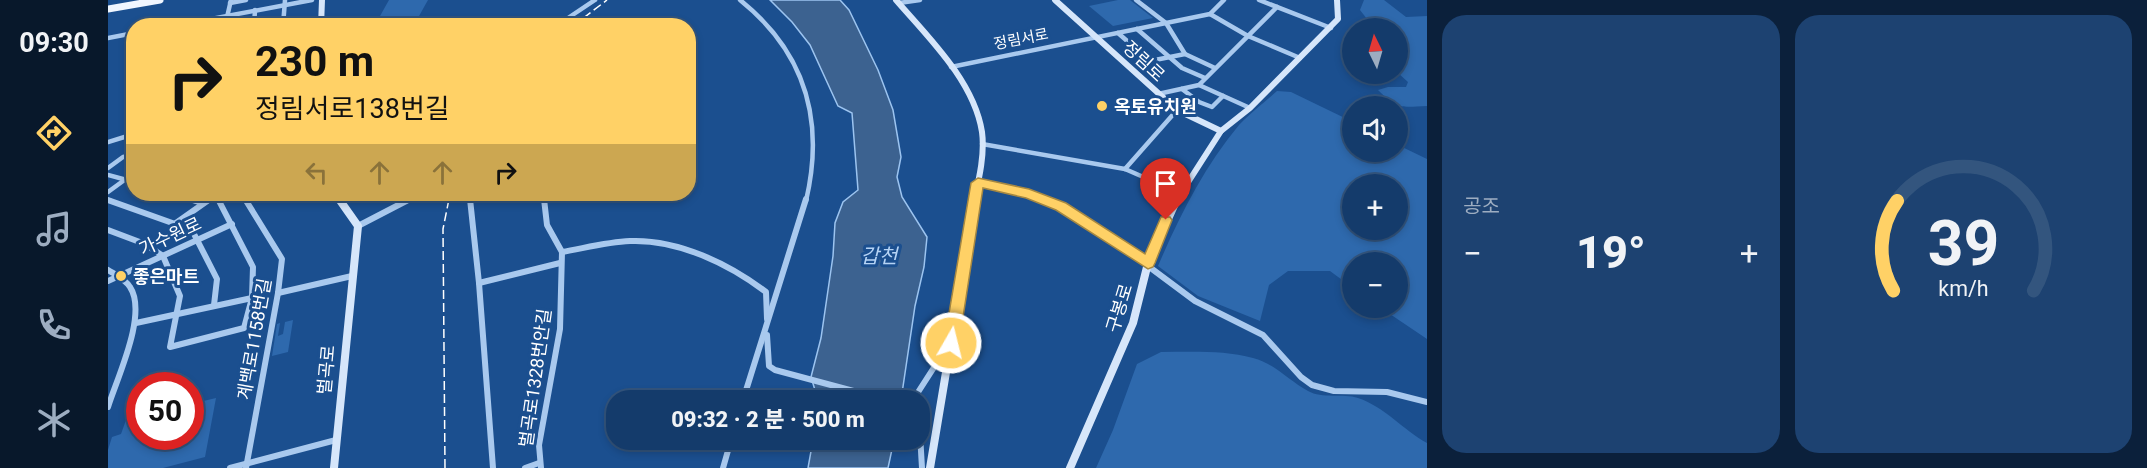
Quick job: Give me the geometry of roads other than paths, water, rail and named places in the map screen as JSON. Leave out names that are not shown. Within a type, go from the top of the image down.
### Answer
[{"type":"main road","points":[[108,4],[133,0]]},
{"type":"main road","points":[[108,9],[160,0]]},
{"type":"street","points":[[227,16],[230,2],[246,0]]},
{"type":"street","points":[[216,18],[285,2],[312,0]]},
{"type":"street","points":[[321,18],[322,0]]},
{"type":"street","points":[[568,18],[591,5],[595,0]]},
{"type":"street","points":[[740,0],[780,37],[797,63],[806,88],[811,114],[813,156],[811,181],[746,390]]},
{"type":"street","points":[[897,2],[920,0]]},
{"type":"street","name":"정림로","points":[[1055,0],[1177,110],[1221,131]]},
{"type":"street","points":[[1136,0],[1166,23],[1185,54],[1215,68]]},
{"type":"street","points":[[1224,0],[1210,14],[1248,36],[1300,58]]},
{"type":"street","points":[[1259,0],[1331,28],[1338,20],[1337,0]]},
{"type":"street","points":[[284,18],[285,2]]},
{"type":"street","points":[[897,2],[951,67],[979,120],[982,144],[978,183],[930,468]]},
{"type":"street","points":[[1158,94],[1199,85],[1277,7]]},
{"type":"street","points":[[254,18],[255,10]]},
{"type":"street","name":"정림서로","points":[[951,67],[1210,14]]},
{"type":"street","name":"구봉로","points":[[1070,468],[1133,323],[1148,265],[1180,193],[1221,131],[1250,108],[1331,28]]},
{"type":"street","points":[[1137,29],[1182,68],[1205,78]]},
{"type":"street","name":"정림로","points":[[1118,33],[1150,61],[1185,54]]},
{"type":"street","points":[[108,38],[126,35]]},
{"type":"street","points":[[1199,85],[1250,108]]},
{"type":"street","points":[[1182,89],[1199,102],[1212,107],[1223,96]]},
{"type":"street","points":[[1125,169],[1177,110]]},
{"type":"street","points":[[108,142],[126,136]]},
{"type":"street","points":[[982,144],[1125,169],[1180,193]]},
{"type":"street","points":[[108,168],[126,156]]},
{"type":"street","points":[[108,174],[125,180]]},
{"type":"street","points":[[108,192],[125,180]]},
{"type":"street","points":[[978,183],[1029,194],[1061,206],[1148,265],[1195,301],[1263,334],[1301,377],[1312,386],[1334,391],[1388,392],[1427,402]]},
{"type":"street","points":[[108,200],[192,230],[217,279],[214,305]]},
{"type":"street","points":[[195,201],[202,203]]},
{"type":"street","points":[[176,223],[205,201]]},
{"type":"street","points":[[108,230],[145,244],[163,256],[180,296],[170,347],[244,328],[252,298],[253,267],[220,201]]},
{"type":"street","name":"계백로1158번길","points":[[246,201],[282,259],[278,294],[246,466]]},
{"type":"street","points":[[340,201],[358,226],[408,201]]},
{"type":"street","name":"벌곡로1328번안길","points":[[470,201],[479,283],[493,468]]},
{"type":"street","points":[[544,201],[547,228],[551,238],[562,252],[642,240],[711,259],[766,292],[766,358],[769,366],[775,370],[851,390]]},
{"type":"street","name":"가수원로","points":[[108,281],[232,224]]},
{"type":"street","name":"벌곡로","points":[[334,468],[358,226]]},
{"type":"street","name":"벌곡로1328번안길","points":[[525,468],[540,465],[539,444],[560,329],[562,252]]},
{"type":"street","points":[[479,283],[560,262]]},
{"type":"street","points":[[108,270],[120,275],[132,290],[136,323],[108,407]]},
{"type":"street","points":[[278,294],[352,276]]},
{"type":"street","points":[[136,323],[252,298]]},
{"type":"street","points":[[920,390],[952,340]]},
{"type":"street","points":[[230,468],[246,466],[336,440]]},
{"type":"street","points":[[723,468],[728,450]]},
{"type":"street","points":[[921,450],[922,468]]},
{"type":"water","name":"갑천","points":[[770,0],[840,0],[849,10],[878,70],[893,110],[901,157],[897,177],[902,197],[927,237],[902,390],[815,390],[811,377],[821,338],[833,256],[835,223],[843,202],[858,190],[852,113],[838,106],[810,45],[792,22]]},
{"type":"water","points":[[811,450],[892,450],[888,468],[808,468]]},
{"type":"railway","points":[[583,18],[607,0]]},
{"type":"railway","points":[[445,468],[443,229],[449,201]]},
{"type":"place","name":"옥토유치원","points":[[1102,106]]},
{"type":"place","name":"좋은마트","points":[[121,276]]}]
